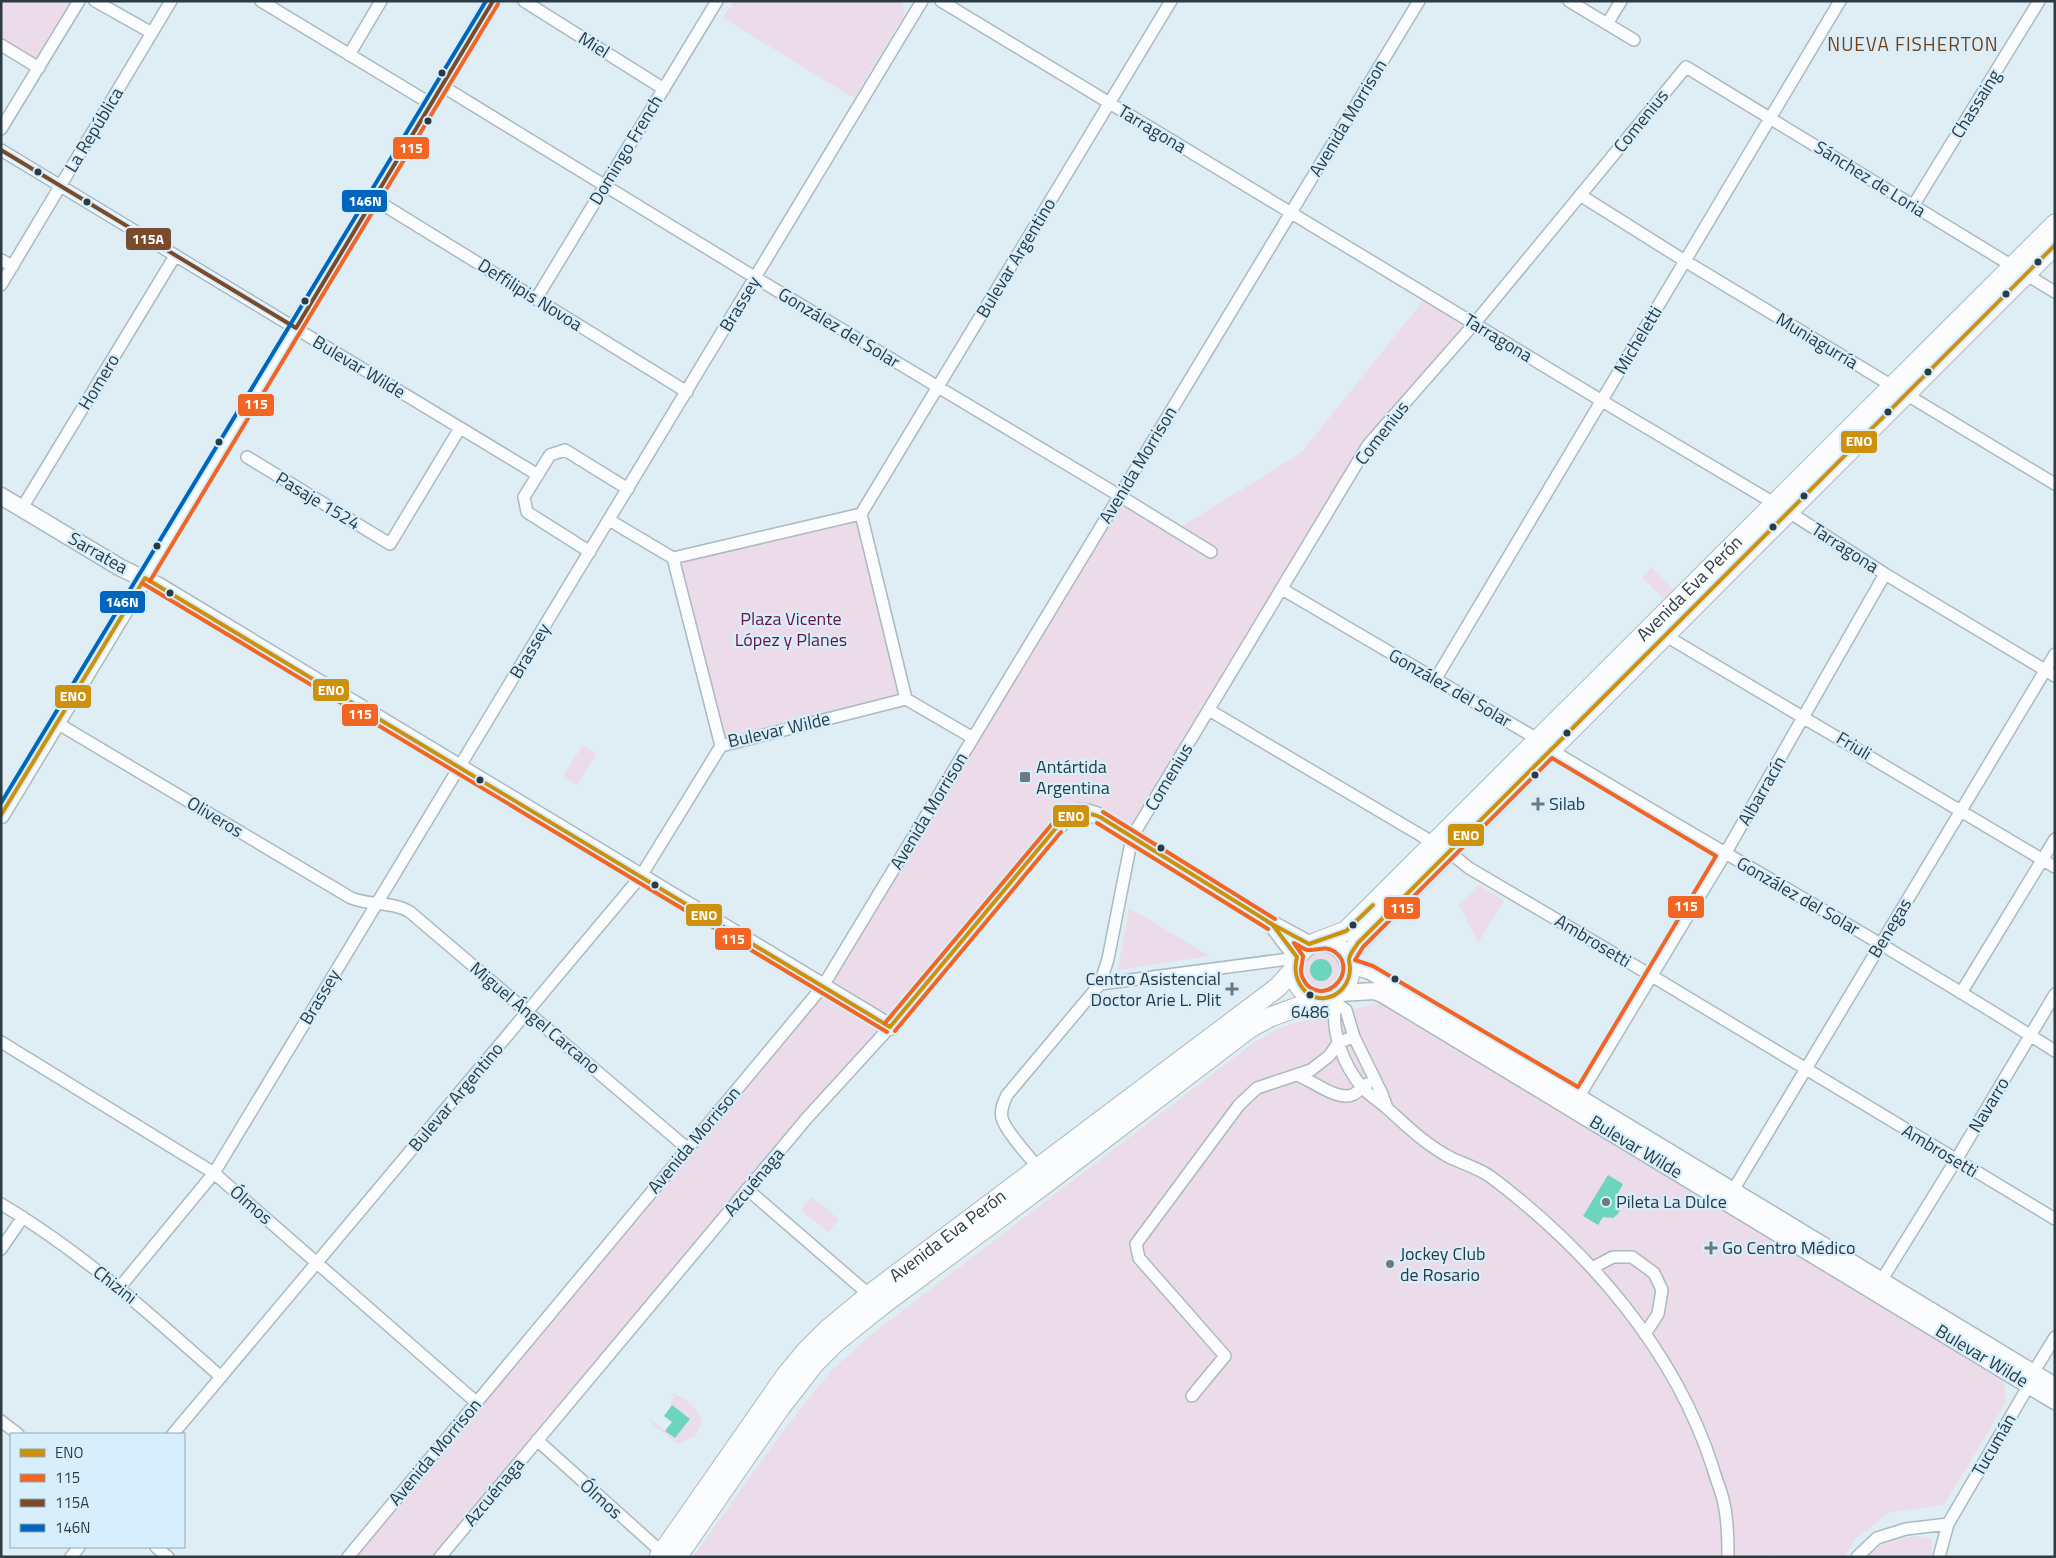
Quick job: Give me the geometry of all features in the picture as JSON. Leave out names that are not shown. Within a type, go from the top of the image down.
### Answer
[{"type":"main road","points":[[1,815],[493,1]]},
{"type":"main road","name":"Avenida Eva Perón","points":[[1349,962],[1358,944],[1442,848],[2019,271],[2055,224]]},
{"type":"main road","name":"Avenida Eva Perón","points":[[2019,271],[2055,245]]},
{"type":"main road","name":"Sarratea","points":[[1,496],[121,568],[145,578],[890,1026]]},
{"type":"main road","name":"Azcuénaga","points":[[890,1026],[1056,828],[1074,812],[1091,813],[1132,837]]},
{"type":"main road","points":[[1132,837],[1272,924],[1302,954]]},
{"type":"main road","name":"Avenida Eva Perón","points":[[1044,1175],[1278,987],[1302,954],[1346,931],[1442,848]]},
{"type":"main road","points":[[1326,942],[1336,945],[1343,951],[1349,962],[1349,977],[1344,987],[1333,997],[1312,996],[1304,991],[1295,977],[1302,954],[1326,942]]},
{"type":"main road","name":"Bulevar Wilde","points":[[1349,962],[1370,970],[1576,1102],[2031,1379],[2055,1401]]},
{"type":"main road","name":"Bulevar Wilde","points":[[1333,997],[1375,991],[1384,994],[1576,1102]]},
{"type":"main road","name":"Avenida Eva Perón","points":[[666,1556],[786,1375],[828,1329],[875,1300],[1044,1175],[1250,1028],[1270,1017],[1333,997]]},
{"type":"main road","name":"Bulevar Wilde","points":[[2031,1379],[2055,1386]]},
{"type":"street","points":[[1,129],[79,1]]},
{"type":"street","points":[[95,1],[152,33]]},
{"type":"street","name":"La República","points":[[1,285],[171,1]]},
{"type":"street","points":[[261,1],[275,5],[349,55],[431,104]]},
{"type":"street","points":[[349,55],[381,1]]},
{"type":"street","name":"Miel","points":[[524,1],[664,88]]},
{"type":"street","name":"Domingo French","points":[[536,298],[717,1]]},
{"type":"street","name":"Brassey","points":[[120,1287],[214,1172],[922,1]]},
{"type":"street","name":"Tarragona","points":[[941,1],[1782,508],[1885,574],[2050,673]]},
{"type":"street","name":"Bulevar Argentino","points":[[861,514],[1171,1]]},
{"type":"street","name":"Avenida Morrison","points":[[348,1557],[823,986],[1419,1]]},
{"type":"street","points":[[1569,1],[1634,40]]},
{"type":"street","points":[[1607,24],[1621,1]]},
{"type":"street","name":"Micheletti","points":[[1435,680],[1840,1]]},
{"type":"street","name":"Chassaing","points":[[1913,206],[2039,1]]},
{"type":"street","points":[[1,45],[39,68]]},
{"type":"street","name":"Sánchez de Loria","points":[[1686,66],[2055,292]]},
{"type":"street","name":"Comenius","points":[[1132,837],[1368,446],[1474,324],[1686,66]]},
{"type":"street","name":"González del Solar","points":[[442,86],[1211,552]]},
{"type":"street","name":"Bulevar Wilde","points":[[1,150],[538,475]]},
{"type":"street","name":"Muniagurría","points":[[1580,195],[1685,261],[2055,484]]},
{"type":"street","name":"Deffilipis Novoa","points":[[374,199],[687,392]]},
{"type":"street","name":"Homero","points":[[22,508],[175,256]]},
{"type":"street","points":[[1,260],[13,266]]},
{"type":"street","name":"Pasaje 1524","points":[[247,458],[390,544],[460,428]]},
{"type":"street","points":[[590,552],[527,512],[524,497],[550,455],[565,450],[628,489]]},
{"type":"street","points":[[609,520],[673,558],[861,514],[906,699],[973,738]]},
{"type":"street","name":"Bulevar Wilde","points":[[673,558],[721,746],[906,699]]},
{"type":"street","name":"Albarracín","points":[[1576,1102],[1725,854],[1885,574]]},
{"type":"street","name":"González del Solar","points":[[1282,589],[1725,854],[1881,944],[2055,1051]]},
{"type":"street","name":"Friuli","points":[[1658,631],[2055,867]]},
{"type":"street","name":"Benegas","points":[[1730,1196],[1961,810],[2050,673],[2055,654]]},
{"type":"street","name":"Ambrosetti","points":[[1209,710],[1442,848],[1469,868],[2055,1219]]},
{"type":"street","name":"Oliveros","points":[[57,723],[351,898],[376,904]]},
{"type":"street","name":"Bulevar Argentino","points":[[174,1433],[641,876],[721,746]]},
{"type":"street","points":[[1044,1175],[1006,1126],[1002,1117],[1002,1106],[1007,1095],[1100,984],[1108,959],[1132,837]]},
{"type":"street","points":[[1961,993],[2055,839]]},
{"type":"street","name":"Miguel Ángel Carcano","points":[[376,904],[391,904],[410,912],[688,1149]]},
{"type":"street","points":[[1100,984],[1302,954]]},
{"type":"street","name":"Navarro","points":[[1878,1286],[2055,994]]},
{"type":"street","points":[[1333,997],[1346,1010],[1354,1037],[1387,1108]]},
{"type":"street","points":[[1333,997],[1339,1042],[1344,1058],[1362,1087],[1408,1129],[1428,1144],[1490,1176],[1542,1220],[1592,1268],[1645,1334],[1671,1372],[1705,1444],[1724,1504],[1728,1557]]},
{"type":"street","name":"Azcuénaga","points":[[440,1557],[807,1118],[890,1026]]},
{"type":"street","points":[[1192,1396],[1225,1356],[1139,1258],[1136,1244],[1238,1105],[1256,1088],[1311,1070],[1323,1061],[1339,1042],[1354,1037]]},
{"type":"street","name":"Ólmos","points":[[1,1042],[214,1172],[476,1402]]},
{"type":"street","points":[[1297,1075],[1339,1096],[1352,1096],[1374,1080]]},
{"type":"street","points":[[748,1189],[875,1300]]},
{"type":"street","name":"Chizini","points":[[1,1204],[23,1217],[120,1287],[222,1377]]},
{"type":"street","points":[[1,1249],[23,1217]]},
{"type":"street","points":[[1592,1268],[1613,1257],[1632,1257],[1654,1273],[1662,1290],[1658,1314],[1645,1334]]},
{"type":"street","name":"Tucumán","points":[[1939,1557],[1948,1524],[2055,1337]]},
{"type":"street","points":[[1,1421],[17,1433]]},
{"type":"street","name":"Ólmos","points":[[537,1440],[666,1556]]},
{"type":"street","points":[[1857,1557],[1876,1538],[1906,1529],[1948,1524]]},
{"type":"street","points":[[157,1548],[168,1557]]},
{"type":"green space","points":[[1,1],[75,1],[38,61],[1,39]]},
{"type":"green space","points":[[734,1],[902,1],[905,14],[854,98],[723,18]]},
{"type":"green space","points":[[1428,295],[1474,324],[1368,445],[1132,837],[1074,812],[440,1557],[348,1557],[823,986],[1120,496],[1176,530],[1301,453]]},
{"type":"green space","name":"Plaza Vicente López y Planes","points":[[861,514],[906,699],[721,746],[673,558]]},
{"type":"green space","points":[[1651,567],[1673,589],[1664,599],[1642,577]]},
{"type":"green space","points":[[583,745],[596,754],[577,785],[563,776]]},
{"type":"green space","points":[[1479,885],[1504,901],[1478,943],[1459,905]]},
{"type":"green space","points":[[1129,908],[1210,956],[1118,970]]},
{"type":"green space","points":[[1309,944],[1333,944],[1347,956],[1349,964],[1348,980],[1339,992],[1332,996],[1312,996],[1303,990],[1298,983],[1296,975],[1299,958]]},
{"type":"green space","name":"Jockey Club de Rosario","points":[[1381,1003],[1699,1191],[2004,1382],[2006,1402],[1944,1505],[1890,1512],[1855,1539],[1844,1557],[1773,1557],[1768,1554],[1767,1557],[693,1557],[783,1431],[830,1372],[868,1337],[1252,1044],[1277,1029],[1315,1017]]},
{"type":"green space","points":[[811,1197],[839,1219],[828,1232],[801,1210]]},
{"type":"green space","points":[[670,1393],[690,1403],[702,1422],[695,1436],[678,1444],[653,1425],[650,1419],[675,1438],[690,1419],[670,1404],[675,1397]]},
{"type":"green space","points":[[1917,1536],[1932,1540],[1931,1557],[1868,1557],[1884,1545]]},
{"type":"shaded area","points":[[1321,959],[1329,962],[1332,970],[1329,978],[1321,981],[1313,978],[1310,970],[1313,962]]},
{"type":"shaded area","name":"Pileta La Dulce","points":[[1608,1175],[1623,1184],[1617,1195],[1621,1208],[1613,1218],[1603,1217],[1598,1225],[1583,1216]]},
{"type":"shaded area","points":[[672,1405],[690,1419],[675,1438],[665,1431],[672,1422],[664,1416]]},
{"type":"transit line","name":"146N","points":[[1,803],[486,1]]},
{"type":"transit line","name":"115A","points":[[296,328],[493,1]]},
{"type":"transit line","name":"115","points":[[150,581],[498,4]]},
{"type":"transit line","name":"115A","points":[[1,150],[296,328]]},
{"type":"transit line","name":"ENO","points":[[890,1027],[1056,828],[1066,819],[1081,813],[1100,817],[1272,924],[1297,957],[1296,974],[1304,990],[1311,995],[1325,998],[1340,992],[1350,974],[1349,958],[1358,943],[2055,245]]},
{"type":"transit line","name":"ENO","points":[[145,578],[890,1027]]},
{"type":"transit line","name":"ENO","points":[[1,815],[145,578]]},
{"type":"transit line","name":"115","points":[[142,583],[887,1032]]},
{"type":"transit line","name":"115","points":[[1552,758],[1716,856],[1578,1087],[1373,966],[1355,960],[1363,947],[1552,758]]},
{"type":"transit line","name":"115","points":[[1103,812],[1275,919]]},
{"type":"transit line","name":"115","points":[[1097,823],[1268,929]]},
{"type":"transit line","name":"115","points":[[885,1023],[1052,824]]},
{"type":"transit line","name":"115","points":[[895,1031],[1061,832]]},
{"type":"transit line","name":"ENO","points":[[1268,922],[1309,944],[1346,931],[1373,905]]},
{"type":"transit line","name":"115","points":[[1294,943],[1306,950],[1331,950],[1341,959],[1342,975],[1332,988],[1324,991],[1315,990],[1307,985],[1301,973],[1303,956],[1294,943]]},
{"type":"place","name":"Antártida Argentina","points":[[1025,777]]},
{"type":"place","name":"Silab","points":[[1538,804]]},
{"type":"place","name":"Centro Asistencial Doctor Arie L. Plit","points":[[1232,989]]},
{"type":"place","name":"6486","points":[[1310,995]]},
{"type":"place","name":"Pileta La Dulce","points":[[1606,1202]]},
{"type":"place","name":"Go Centro Médico","points":[[1711,1248]]},
{"type":"place","name":"Jockey Club de Rosario","points":[[1390,1264]]},
{"type":"district","name":"NUEVA FISHERTON","points":[[1913,44]]}]
